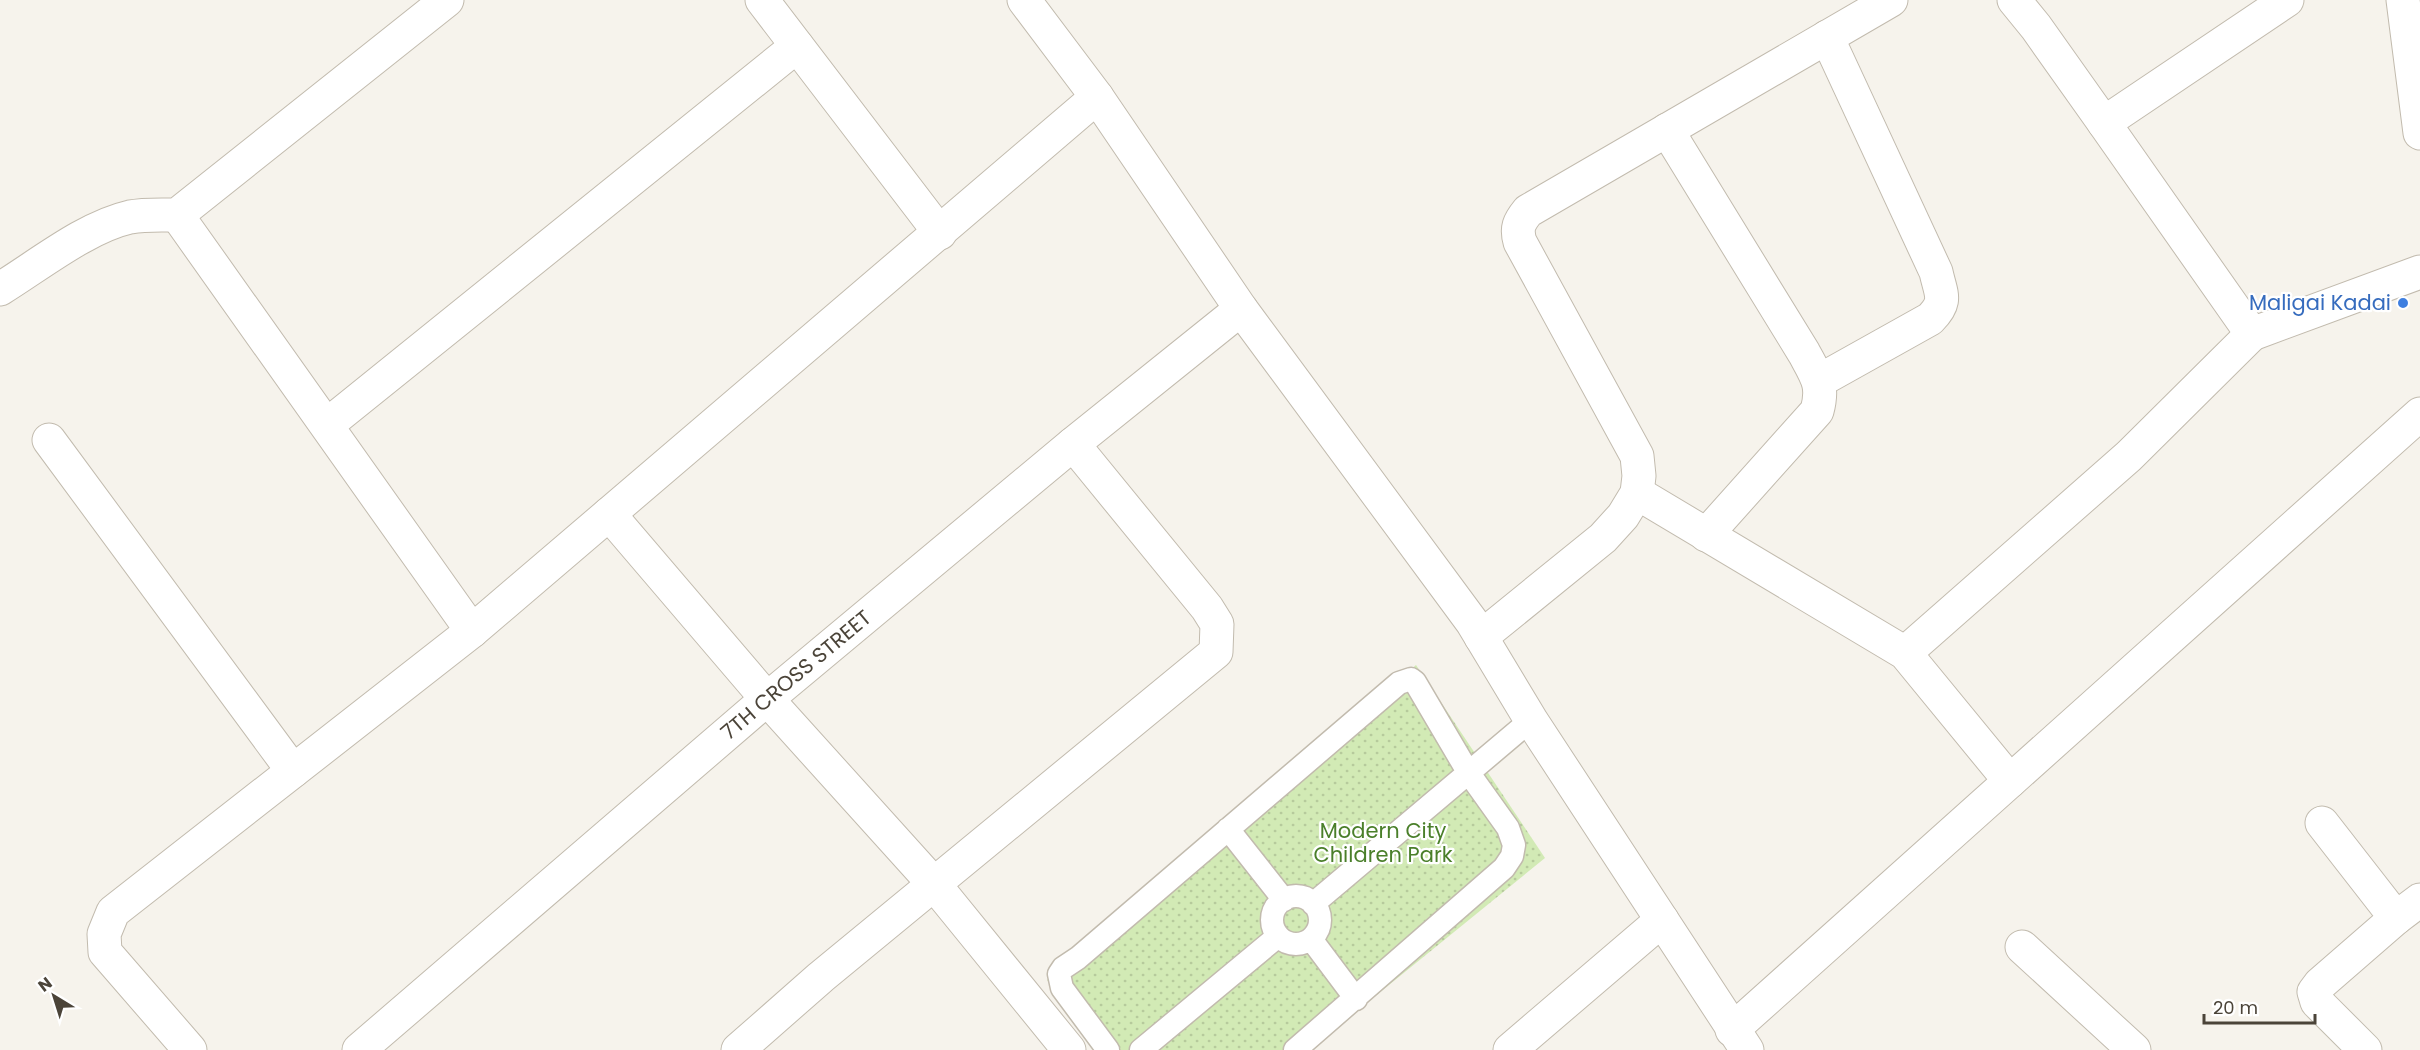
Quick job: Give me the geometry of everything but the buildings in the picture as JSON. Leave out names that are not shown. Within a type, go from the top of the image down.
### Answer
[{"type":"street","points":[[0,290],[86,236],[110,224],[132,216],[177,215],[447,0]]},
{"type":"street","points":[[762,0],[940,233]]},
{"type":"street","points":[[1024,0],[1097,97],[1241,309],[1481,637],[1531,720],[1740,1040],[2010,781],[2420,414]]},
{"type":"street","points":[[1481,637],[1603,538],[1623,516],[1637,493],[1639,476],[1637,456],[1520,242],[1518,226],[1528,211],[1891,0]]},
{"type":"street","points":[[2014,0],[2104,123],[2252,334]]},
{"type":"street","points":[[2104,123],[2288,0]]},
{"type":"street","points":[[2403,0],[2420,133]]},
{"type":"street","points":[[1819,381],[1930,319],[1940,309],[1942,299],[1936,272],[1827,37]]},
{"type":"street","points":[[327,425],[797,46]]},
{"type":"street","points":[[190,1050],[105,952],[104,934],[113,912],[472,631],[1097,97]]},
{"type":"street","points":[[1667,130],[1819,381],[1821,395],[1817,411],[1706,535]]},
{"type":"street","points":[[177,215],[472,631]]},
{"type":"street","points":[[1905,653],[2129,456],[2252,334],[2420,272]]},
{"type":"street","name":"7TH CROSS STREET","points":[[359,1050],[767,699],[1073,444],[1241,309]]},
{"type":"street","points":[[49,440],[294,771]]},
{"type":"street","points":[[738,1050],[934,884],[1216,652],[1217,624],[1212,616],[1073,444]]},
{"type":"street","points":[[1637,493],[1905,653],[2010,781]]},
{"type":"street","points":[[609,514],[767,699],[934,884],[1069,1050]]},
{"type":"street","points":[[2322,823],[2408,909],[2319,984],[2314,992],[2317,1002],[2365,1050]]},
{"type":"street","points":[[1510,1050],[1662,920]]},
{"type":"street","points":[[2022,947],[2134,1050]]},
{"type":"lane","points":[[1108,1050],[1062,988],[1059,974],[1064,968],[1405,680],[1415,682],[1468,772],[1508,828],[1514,845],[1512,856],[1504,868],[1295,1050]]},
{"type":"lane","points":[[1313,904],[1531,720]]},
{"type":"lane","points":[[1228,829],[1284,900]]},
{"type":"lane","points":[[1300,897],[1313,904],[1320,918],[1319,927],[1311,939],[1290,944],[1277,937],[1272,917],[1278,904],[1284,900],[1300,897]]},
{"type":"lane","points":[[1141,1050],[1277,937]]},
{"type":"lane","points":[[1311,939],[1356,999]]},
{"type":"green space","name":"Modern City Children Park","points":[[1416,665],[1545,858],[1309,1050],[1102,1050],[1047,980]]},
{"type":"place","name":"Maligai Kadai","points":[[2403,303]]}]
